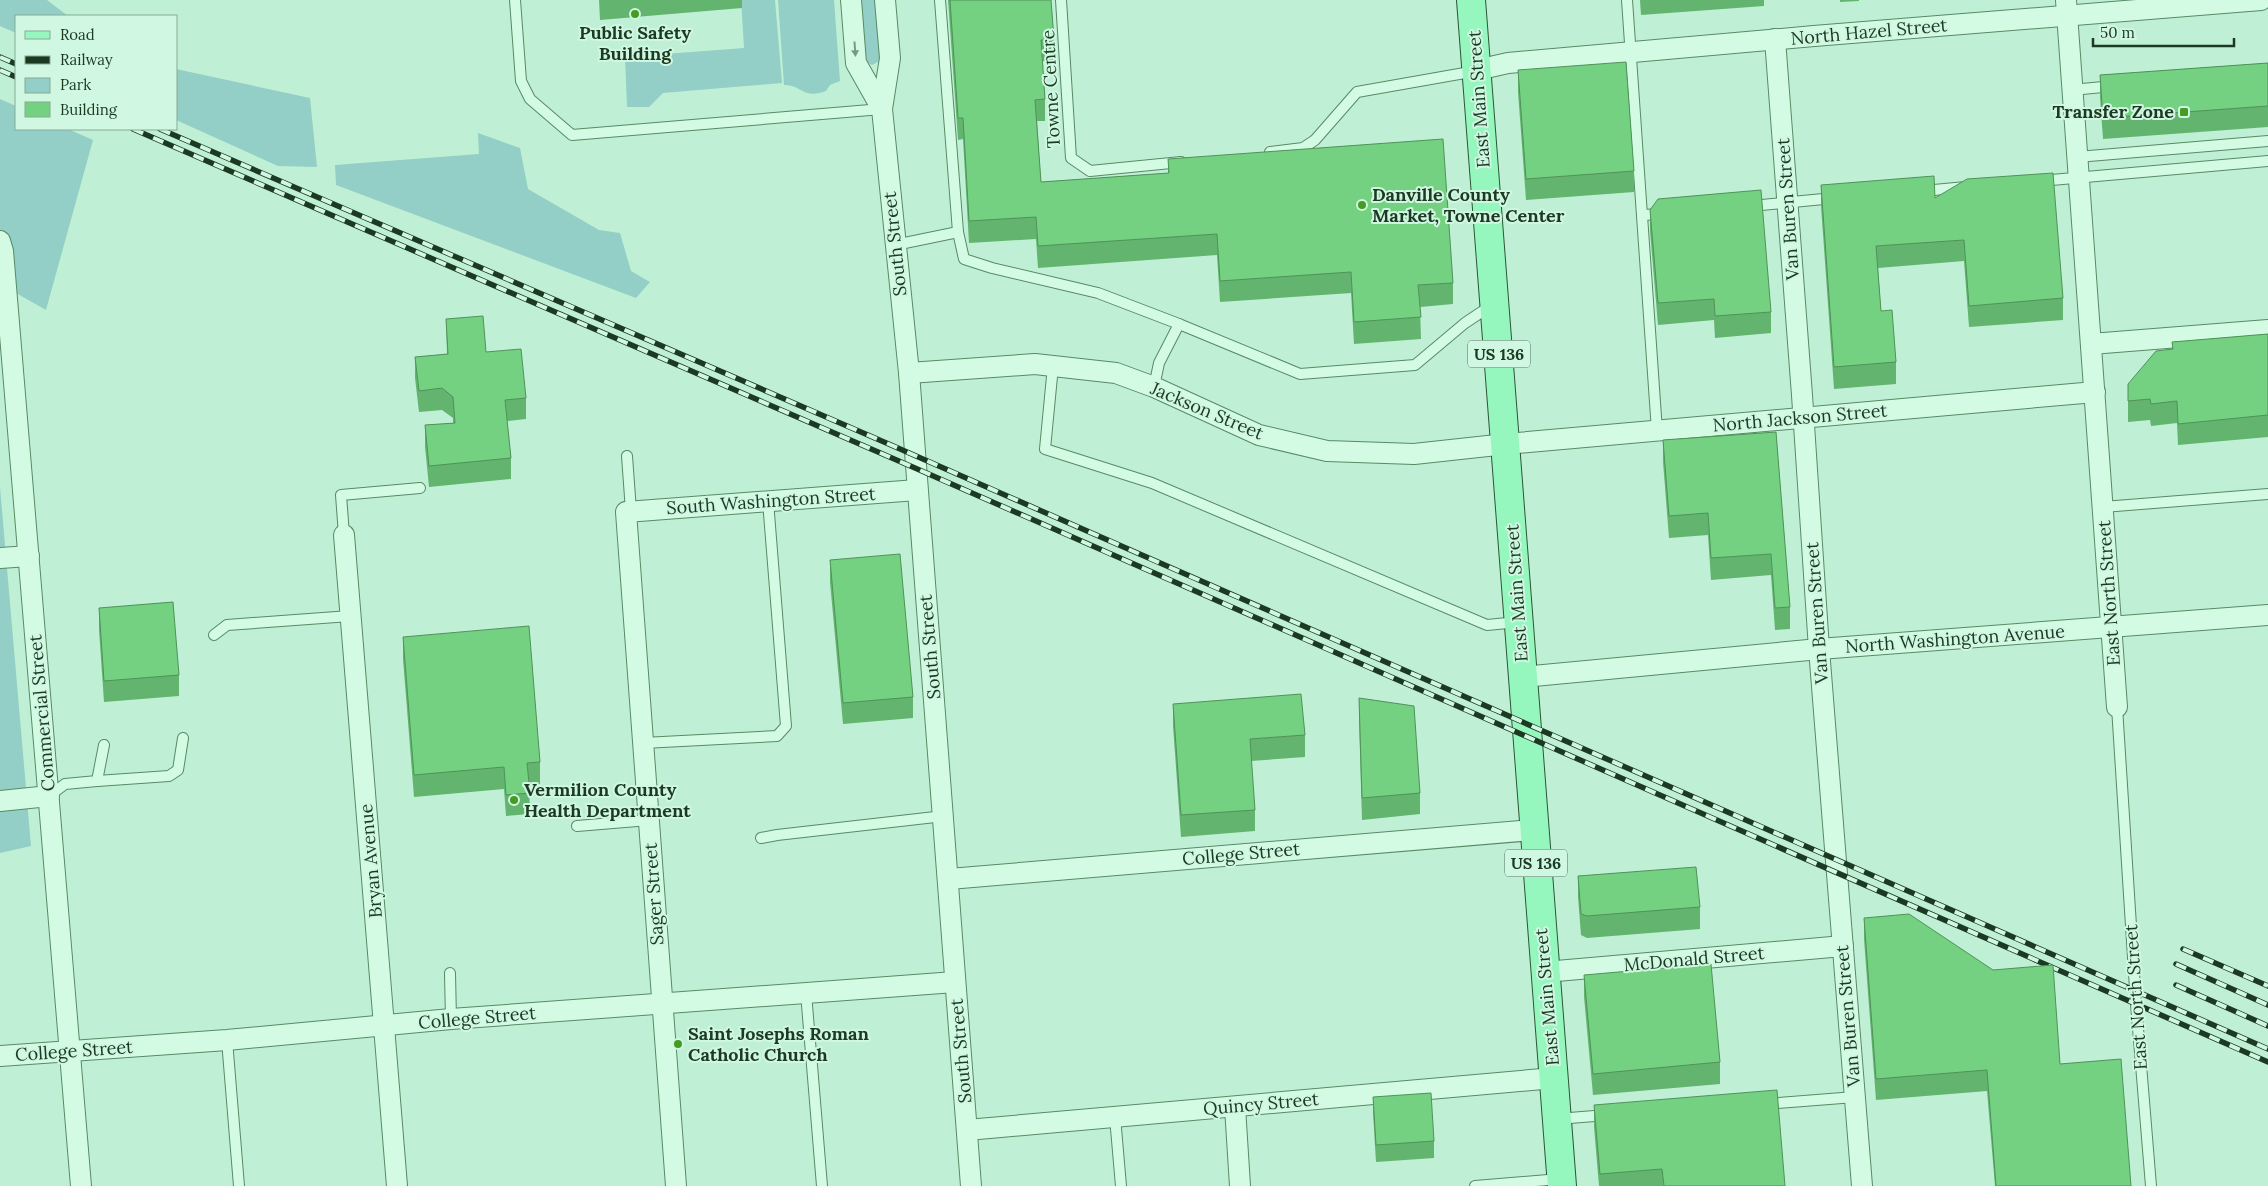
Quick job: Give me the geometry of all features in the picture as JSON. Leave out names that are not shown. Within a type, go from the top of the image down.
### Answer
[{"type":"main road","name":"East Main Street","points":[[1471,0],[1506,444],[1533,830],[1562,1182]]},
{"type":"street","name":"South Street","points":[[851,0],[856,63],[882,109]]},
{"type":"street","name":"South Street","points":[[885,0],[890,58],[882,109],[894,245],[909,372],[971,1186]]},
{"type":"street","name":"North Hazel Street","points":[[1477,70],[1508,63],[1775,39],[2066,8],[2261,0]]},
{"type":"street","name":"East North Street","points":[[2066,8],[2117,707]]},
{"type":"street","name":"Van Buren Street","points":[[1775,39],[1804,418],[1819,649],[1862,1186]]},
{"type":"street","name":"Commercial Street","points":[[0,241],[3,251],[81,1186]]},
{"type":"street","points":[[2091,344],[2268,330]]},
{"type":"street","name":"Jackson Street","points":[[909,372],[1035,364],[1116,373],[1154,387],[1259,435],[1326,451],[1414,454],[1506,444]]},
{"type":"street","name":"North Jackson Street","points":[[1506,444],[2095,392]]},
{"type":"street","name":"South Washington Street","points":[[628,511],[917,490]]},
{"type":"street","name":"Sager Street","points":[[628,511],[676,1186]]},
{"type":"street","name":"Bryan Avenue","points":[[344,536],[397,1186]]},
{"type":"street","points":[[0,558],[29,556]]},
{"type":"street","name":"North Washington Avenue","points":[[1523,677],[1819,649],[2268,615]]},
{"type":"street","points":[[0,801],[49,796]]},
{"type":"street","name":"College Street","points":[[949,878],[1533,830]]},
{"type":"street","name":"McDonald Street","points":[[1545,972],[1843,946]]},
{"type":"street","name":"College Street","points":[[0,1056],[227,1040],[451,1019],[955,982]]},
{"type":"street","name":"Quincy Street","points":[[967,1130],[1554,1078]]},
{"type":"street","points":[[1235,1107],[1240,1186]]},
{"type":"lane","points":[[514,0],[521,82],[530,99],[572,135],[882,109]]},
{"type":"lane","points":[[940,0],[958,232],[964,260],[1098,293],[1300,374],[1415,365],[1465,324],[1495,303]]},
{"type":"lane","name":"Towne Centre","points":[[1061,0],[1071,158],[1090,171],[1189,161]]},
{"type":"lane","points":[[1627,0],[1658,431]]},
{"type":"lane","points":[[1260,154],[1303,148],[1315,140],[1357,92],[1477,70]]},
{"type":"lane","points":[[2072,90],[2125,85]]},
{"type":"lane","points":[[2077,157],[2268,141]]},
{"type":"lane","points":[[2027,182],[2268,161]]},
{"type":"lane","points":[[1915,191],[1980,186]]},
{"type":"lane","points":[[1736,207],[1841,198]]},
{"type":"lane","points":[[1642,215],[1670,213]]},
{"type":"lane","points":[[894,245],[958,232]]},
{"type":"lane","points":[[1154,387],[1159,363],[1179,324]]},
{"type":"lane","points":[[1053,366],[1045,448],[1152,483],[1487,625],[1519,622]]},
{"type":"lane","points":[[627,456],[628,511]]},
{"type":"lane","points":[[344,536],[341,495],[420,488]]},
{"type":"lane","points":[[2103,507],[2268,494]]},
{"type":"lane","points":[[643,743],[777,736],[786,726],[768,501]]},
{"type":"lane","points":[[214,635],[227,625],[350,616]]},
{"type":"lane","name":"East North Street","points":[[2117,707],[2136,1004],[2151,1186]]},
{"type":"lane","points":[[49,796],[65,784],[169,776],[178,770],[183,738]]},
{"type":"lane","points":[[97,781],[104,745]]},
{"type":"lane","points":[[761,838],[776,834],[944,816]]},
{"type":"lane","points":[[577,826],[649,820]]},
{"type":"lane","points":[[450,973],[451,1019]]},
{"type":"lane","points":[[806,993],[822,1186]]},
{"type":"lane","points":[[227,1040],[239,1186]]},
{"type":"lane","points":[[1756,1104],[1855,1097]]},
{"type":"lane","points":[[1556,1119],[1615,1115]]},
{"type":"lane","points":[[1115,1117],[1121,1186]]},
{"type":"lane","points":[[1475,1186],[1562,1182]]},
{"type":"green space","points":[[0,0],[47,0],[67,15],[15,15],[15,33],[0,26]]},
{"type":"green space","points":[[741,0],[775,0],[782,83],[663,93],[649,107],[627,107],[625,57],[744,48]]},
{"type":"green space","points":[[778,0],[834,0],[840,81],[830,85],[826,91],[812,94],[790,85],[784,85]]},
{"type":"green space","points":[[859,0],[877,0],[881,57],[878,62],[872,65],[865,61]]},
{"type":"green space","points":[[178,69],[310,98],[317,167],[278,166],[178,121]]},
{"type":"green space","points":[[0,99],[15,106],[15,130],[70,130],[93,140],[46,310],[0,284]]},
{"type":"green space","points":[[478,133],[520,148],[528,189],[599,230],[620,233],[631,271],[650,282],[636,298],[336,185],[335,165],[479,154]]},
{"type":"green space","points":[[0,487],[31,846],[0,853]]},
{"type":"building","points":[[950,0],[1051,0],[1054,39],[1041,40],[1045,99],[1035,100],[1041,182],[1169,173],[1168,159],[1443,139],[1453,283],[1418,285],[1421,317],[1354,322],[1351,272],[1220,281],[1217,234],[1038,246],[1036,217],[969,221],[963,118],[958,118]]},
{"type":"building","points":[[1626,62],[1634,171],[1526,179],[1518,70]]},
{"type":"building","points":[[2268,63],[2268,106],[2103,118],[2100,75]]},
{"type":"building","points":[[2053,173],[2063,298],[1969,306],[1964,240],[1876,246],[1881,311],[1892,310],[1896,362],[1834,367],[1821,185],[1934,176],[1935,198],[1967,179]]},
{"type":"building","points":[[1761,190],[1771,312],[1715,316],[1714,299],[1658,303],[1650,210],[1658,199]]},
{"type":"building","points":[[483,316],[486,352],[521,349],[526,398],[505,400],[511,458],[429,466],[425,425],[455,423],[453,397],[442,388],[419,391],[415,357],[448,354],[446,319]]},
{"type":"building","points":[[2268,334],[2268,415],[2178,424],[2177,401],[2151,404],[2150,399],[2128,401],[2128,384],[2156,351],[2173,349],[2172,342]]},
{"type":"building","points":[[1776,432],[1790,607],[1775,608],[1771,554],[1711,558],[1708,513],[1669,516],[1663,440]]},
{"type":"building","points":[[900,554],[913,697],[843,703],[830,560]]},
{"type":"building","points":[[173,602],[179,675],[104,681],[99,608]]},
{"type":"building","points":[[529,626],[540,762],[527,763],[530,793],[506,795],[504,767],[414,775],[403,637]]},
{"type":"building","points":[[1301,694],[1305,735],[1250,739],[1255,810],[1181,815],[1173,704]]},
{"type":"building","points":[[1359,698],[1414,706],[1420,793],[1362,798]]},
{"type":"building","points":[[1696,867],[1700,907],[1587,916],[1581,914],[1578,876]]},
{"type":"building","points":[[1909,914],[1993,970],[2053,965],[2060,1064],[2121,1059],[2131,1186],[1996,1186],[1987,1070],[1876,1079],[1864,918]]},
{"type":"building","points":[[1711,964],[1720,1062],[1593,1074],[1584,975]]},
{"type":"building","points":[[1777,1090],[1785,1186],[1664,1186],[1662,1169],[1600,1174],[1594,1105]]},
{"type":"building","points":[[1431,1093],[1434,1141],[1376,1145],[1373,1097]]},
{"type":"railway","points":[[0,57],[15,64]]},
{"type":"railway","points":[[0,70],[15,77]]},
{"type":"railway","points":[[135,130],[915,468],[2268,1062]]},
{"type":"railway","points":[[162,130],[891,445],[2268,1049]]},
{"type":"railway","points":[[2183,949],[2268,986]]},
{"type":"railway","points":[[2176,964],[2268,1005]]},
{"type":"railway","points":[[2176,985],[2268,1026]]},
{"type":"place","name":"Public Safety Building","points":[[635,14]]},
{"type":"place","name":"Transfer Zone","points":[[2184,112]]},
{"type":"place","name":"Danville County Market, Towne Center","points":[[1362,205]]},
{"type":"place","name":"Vermilion County Health Department","points":[[514,800]]},
{"type":"place","name":"Saint Josephs Roman Catholic Church","points":[[678,1044]]}]
